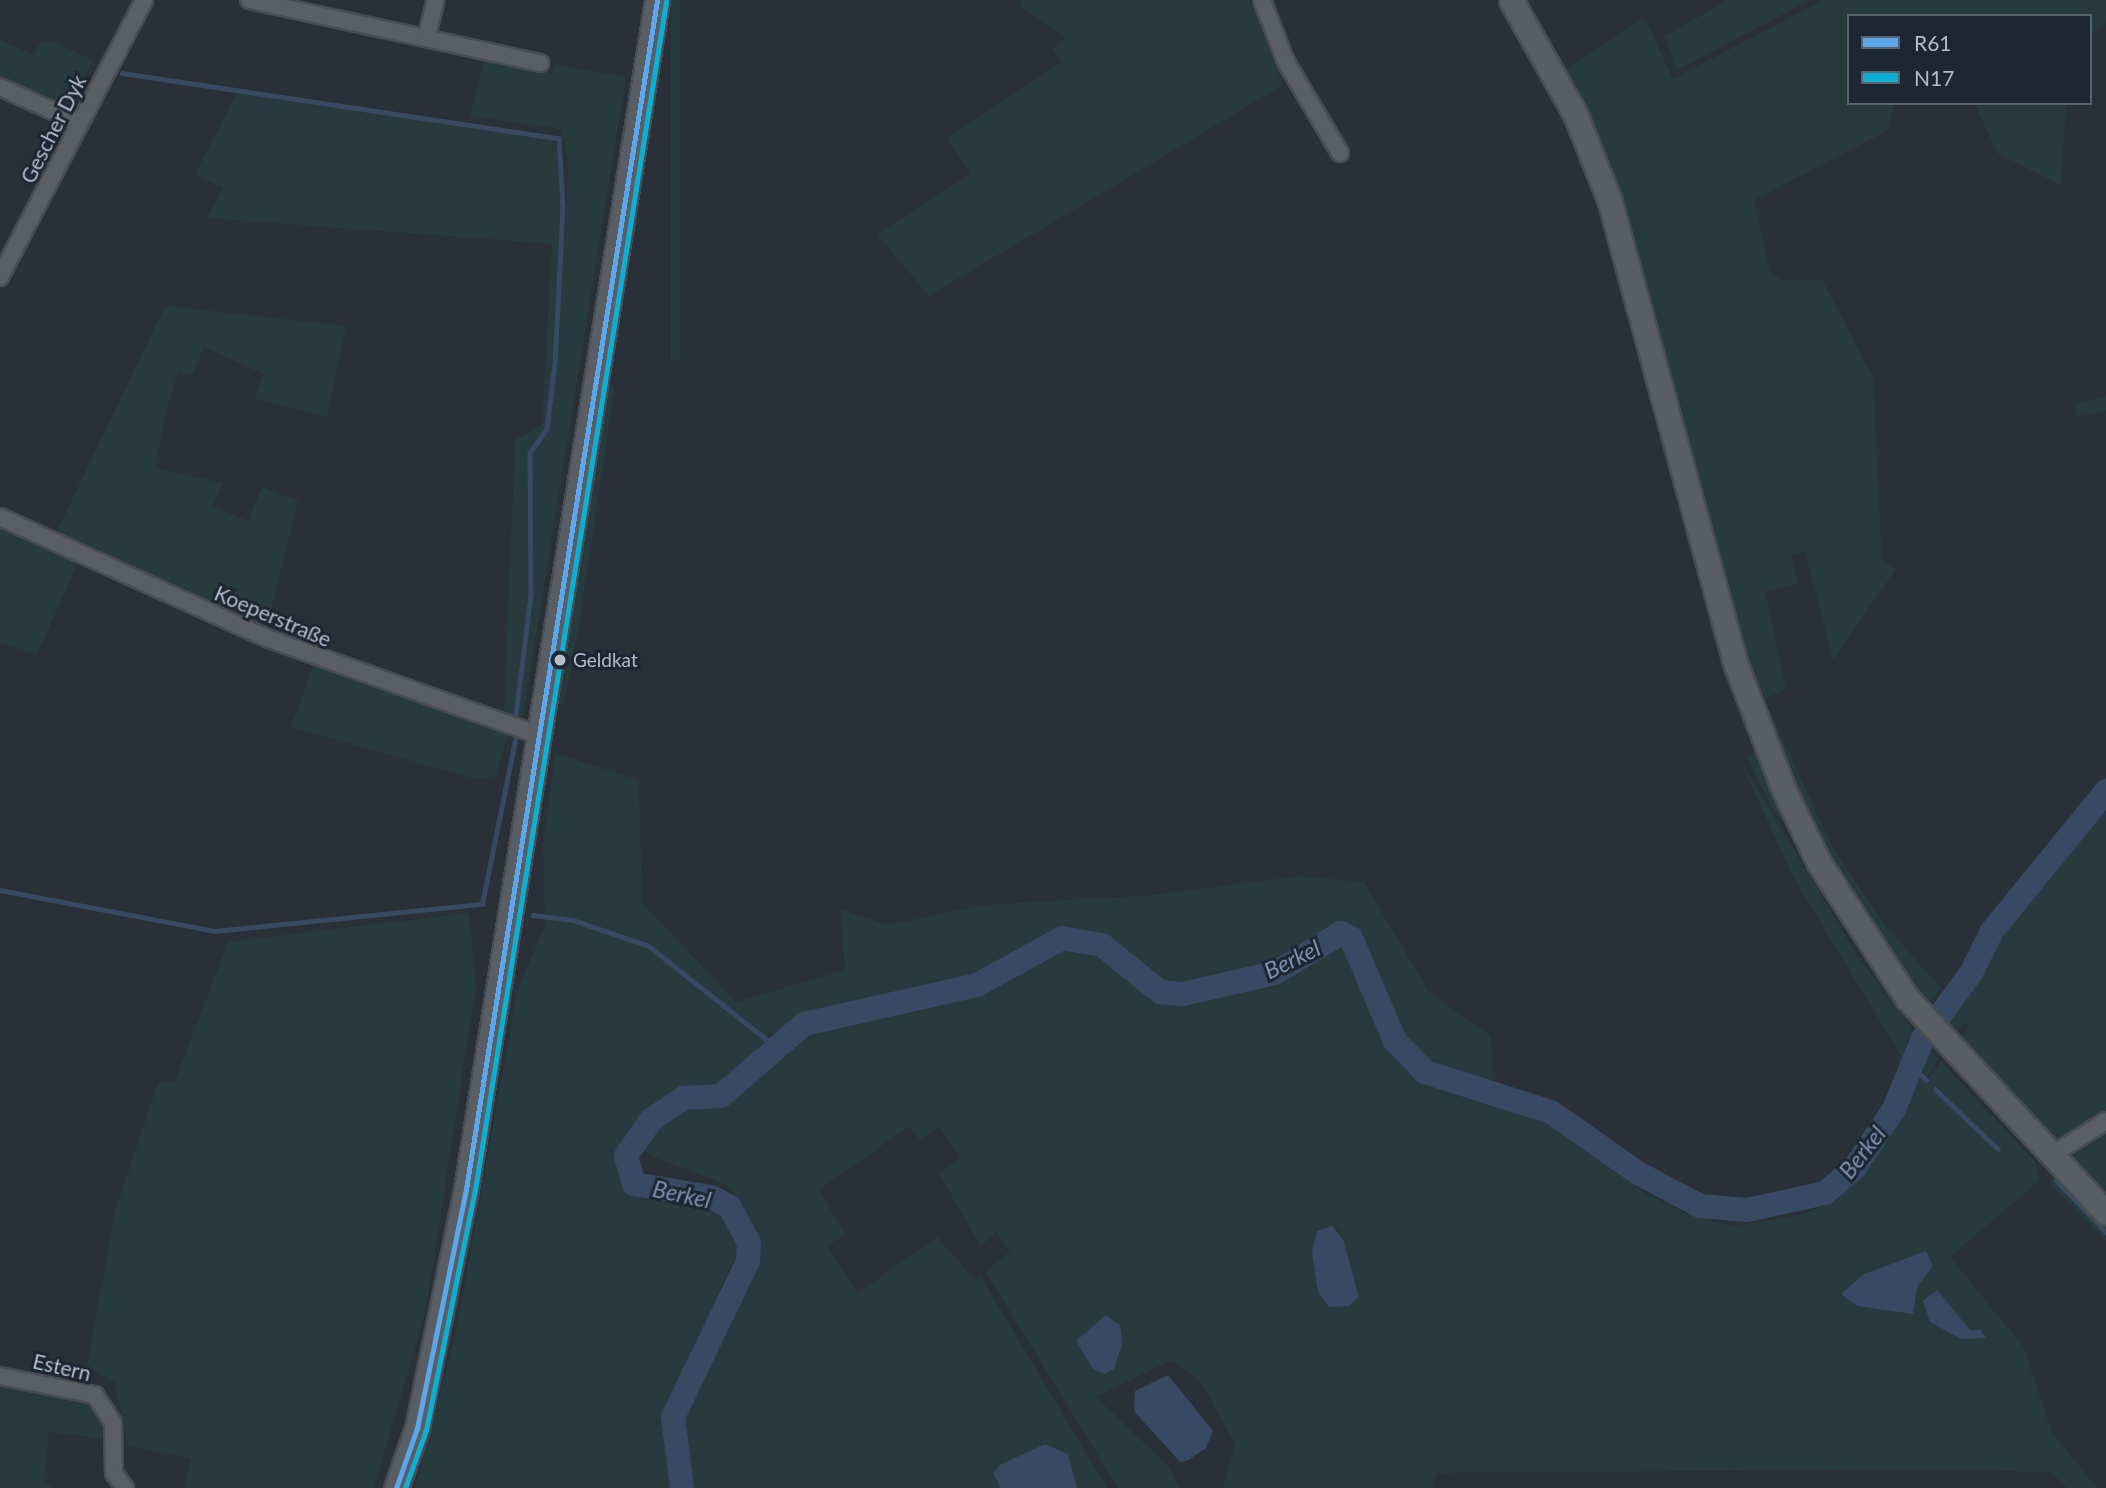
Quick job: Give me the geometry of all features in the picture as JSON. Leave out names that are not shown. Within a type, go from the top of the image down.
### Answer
[{"type":"main road","points":[[396,1488],[416,1428],[455,1251],[657,0]]},
{"type":"main road","points":[[1511,0],[1576,116],[1610,202],[1736,665],[1763,740],[1819,863],[1907,998],[1962,1064],[2106,1213]]},
{"type":"street","name":"Gescher Dyk","points":[[0,277],[144,0]]},
{"type":"street","points":[[249,0],[427,35],[540,63]]},
{"type":"street","points":[[427,35],[436,0]]},
{"type":"street","points":[[1262,0],[1286,62],[1340,153]]},
{"type":"street","points":[[0,87],[79,123]]},
{"type":"street","name":"Koeperstraße","points":[[0,516],[270,639],[538,735]]},
{"type":"street","points":[[2050,1156],[2106,1121]]},
{"type":"street","name":"Estern","points":[[0,1376],[95,1395],[113,1423],[114,1473],[125,1488]]},
{"type":"green space","points":[[671,0],[680,0],[680,360],[671,360]]},
{"type":"green space","points":[[1023,0],[1250,0],[1283,85],[929,296],[877,234],[971,174],[947,138],[1062,62],[1052,49],[1066,38],[1020,6]]},
{"type":"green space","points":[[1728,0],[1810,0],[1677,70],[1665,36]]},
{"type":"green space","points":[[1824,0],[2106,0],[2106,23],[2092,33],[2092,14],[1847,14],[1847,105],[1894,105],[1887,131],[1754,200],[1770,271],[1782,280],[1822,279],[1873,378],[1882,560],[1896,569],[1833,660],[1805,551],[1791,555],[1798,584],[1765,591],[1786,689],[1763,700],[1740,643],[1621,199],[1566,70],[1639,20],[1646,20],[1673,79]]},
{"type":"green space","points":[[0,40],[34,55],[40,43],[54,42],[93,60],[68,110],[0,79]]},
{"type":"green space","points":[[485,57],[553,74],[555,65],[626,77],[523,717],[504,713],[515,440],[542,425],[552,244],[207,218],[223,188],[195,174],[237,93],[545,137],[556,143],[565,240],[568,160],[561,129],[470,116]]},
{"type":"green space","points":[[1975,105],[2066,105],[2061,185],[1998,154]]},
{"type":"green space","points":[[165,306],[346,326],[327,417],[254,398],[264,374],[204,347],[192,376],[178,372],[166,412],[155,468],[223,483],[213,506],[248,521],[262,487],[298,501],[266,630],[56,533]]},
{"type":"green space","points":[[615,385],[579,626],[563,707],[555,700],[605,386]]},
{"type":"green space","points":[[2106,396],[2106,411],[2077,417],[2074,404]]},
{"type":"green space","points":[[0,525],[73,558],[76,567],[37,654],[0,643]]},
{"type":"green space","points":[[314,664],[508,732],[496,776],[479,780],[291,727]]},
{"type":"green space","points":[[1769,709],[1833,848],[1885,925],[1941,988],[1925,1006],[1833,874],[1762,721]]},
{"type":"green space","points":[[1756,750],[1798,839],[1772,809],[1747,757]]},
{"type":"green space","points":[[555,753],[639,780],[642,903],[736,1002],[845,970],[840,909],[888,925],[984,905],[1154,895],[1300,876],[1364,882],[1429,992],[1491,1036],[1493,1087],[1412,1056],[1356,935],[1342,928],[1261,973],[1186,990],[1156,983],[1096,936],[1065,932],[977,980],[855,1012],[818,1015],[779,1038],[770,1032],[752,1063],[720,1088],[684,1090],[644,1119],[719,1103],[760,1078],[770,1058],[806,1029],[979,990],[1010,979],[1067,942],[1092,946],[1151,992],[1186,1000],[1266,982],[1341,940],[1392,1046],[1420,1076],[1534,1114],[1646,1194],[1689,1215],[1731,1226],[1794,1217],[1837,1201],[1901,1112],[1923,1073],[1927,1046],[1938,1059],[1925,1082],[1941,1062],[2035,1161],[2040,1180],[1950,1257],[2023,1346],[2052,1433],[2097,1488],[2067,1488],[2052,1473],[1965,1469],[1437,1473],[1432,1488],[1223,1488],[1235,1444],[1201,1382],[1172,1360],[1096,1397],[1168,1466],[1180,1488],[1118,1488],[986,1272],[1010,1251],[996,1232],[981,1246],[939,1174],[960,1158],[939,1127],[920,1140],[910,1126],[818,1190],[846,1234],[827,1246],[858,1293],[937,1237],[975,1280],[980,1276],[1107,1488],[688,1488],[679,1448],[686,1395],[716,1331],[749,1289],[757,1246],[742,1201],[725,1184],[649,1155],[632,1132],[618,1166],[631,1192],[715,1205],[727,1212],[743,1240],[675,1390],[666,1438],[674,1488],[415,1488],[456,1333],[517,992],[545,925],[543,847]],"holes":[[[1338,1228],[1355,1284],[1316,1268],[1312,1252]]]},
{"type":"green space","points":[[1738,756],[1855,952],[1912,1028],[1902,1057],[1793,877]]},
{"type":"green space","points":[[2106,804],[2106,1115],[2055,1143],[1956,1042],[1969,1027],[1966,1022],[1952,1037],[1942,1026],[1990,962],[2001,929],[2076,831]]},
{"type":"green space","points":[[469,913],[476,986],[426,1310],[374,1488],[184,1488],[191,1458],[128,1446],[115,1383],[87,1366],[115,1212],[158,1083],[175,1081],[228,942]]},
{"type":"green space","points":[[2106,1127],[2106,1203],[2065,1161],[2070,1150]]},
{"type":"green space","points":[[2055,1170],[2106,1223],[2106,1241],[2050,1184]]},
{"type":"green space","points":[[0,1382],[90,1399],[108,1439],[49,1432],[44,1481],[54,1488],[0,1488]]},
{"type":"water","points":[[1332,1226],[1343,1239],[1359,1297],[1349,1306],[1329,1307],[1318,1292],[1312,1252],[1317,1231]]},
{"type":"water","points":[[1926,1251],[1933,1266],[1917,1287],[1913,1314],[1857,1306],[1841,1294],[1864,1274]]},
{"type":"water","points":[[1937,1290],[1970,1330],[1981,1330],[1986,1338],[1961,1339],[1930,1322],[1923,1301]]},
{"type":"water","points":[[1106,1315],[1120,1325],[1122,1344],[1114,1369],[1104,1374],[1093,1369],[1076,1341]]},
{"type":"water","points":[[1168,1375],[1213,1431],[1206,1448],[1187,1461],[1180,1462],[1134,1411],[1135,1391]]},
{"type":"water","points":[[1045,1444],[1068,1454],[1077,1488],[1001,1488],[993,1473],[1000,1465]]},
{"type":"waterway","points":[[122,73],[559,138],[563,207],[555,363],[547,429],[530,453],[531,595],[516,715]]},
{"type":"waterway","points":[[0,890],[215,931],[482,904],[516,736]]},
{"type":"waterway","name":"Berkel","points":[[682,1488],[673,1417],[748,1261],[749,1243],[730,1207],[711,1197],[634,1184],[626,1156],[651,1120],[684,1098],[721,1096],[804,1024],[977,985],[1062,938],[1102,945],[1160,992],[1183,994],[1275,973],[1341,933],[1351,938],[1395,1041],[1425,1072],[1551,1112],[1638,1173],[1700,1206],[1747,1210],[1825,1193],[1854,1169],[1894,1109],[1922,1040],[1971,973],[1992,931],[2106,791]]},
{"type":"waterway","points":[[533,915],[573,920],[649,946],[776,1047]]},
{"type":"waterway","points":[[1915,1069],[1926,1080]]},
{"type":"waterway","points":[[1935,1089],[1998,1149]]},
{"type":"waterway","points":[[2056,1180],[2106,1232]]},
{"type":"transit line","name":"R61","points":[[396,1488],[417,1428],[466,1189],[657,0]]},
{"type":"transit line","name":"N17","points":[[405,1488],[426,1430],[475,1190],[666,1]]},
{"type":"place","name":"Geldkat","points":[[560,660]]}]
